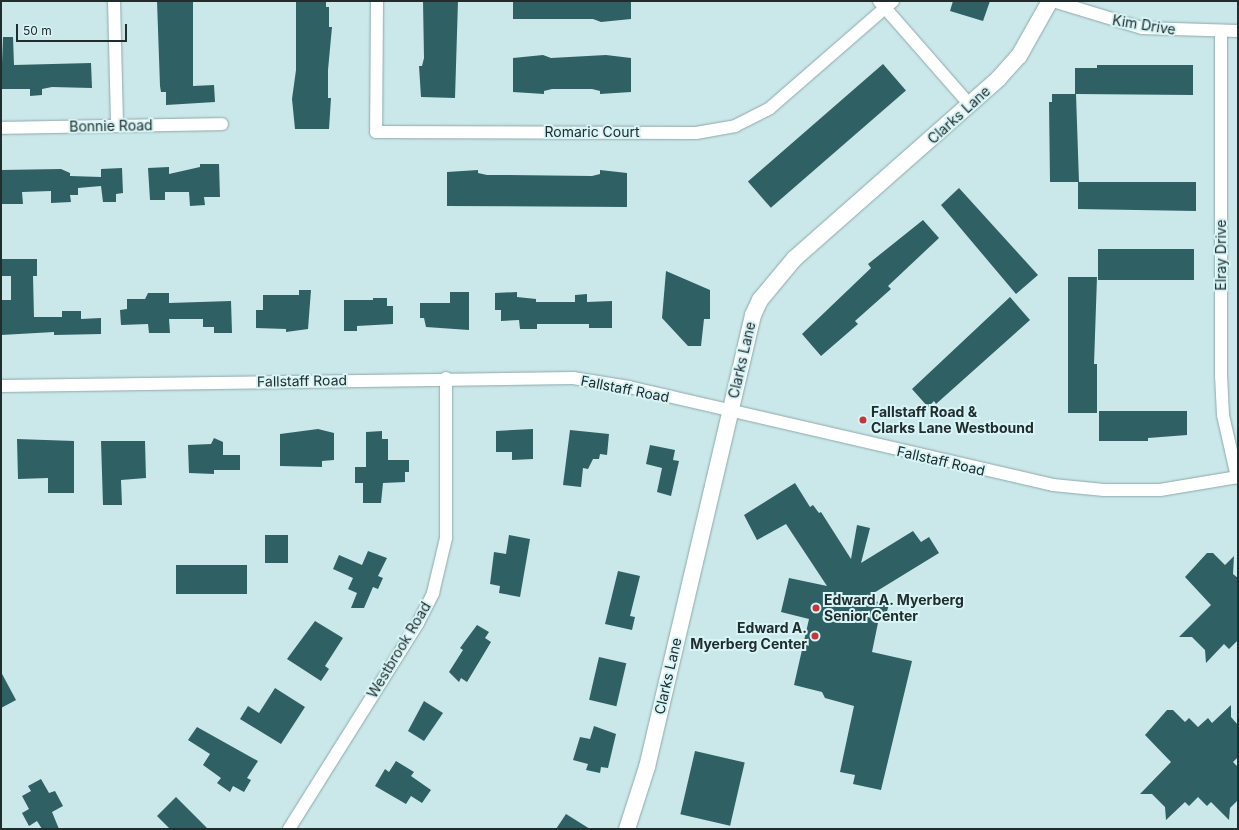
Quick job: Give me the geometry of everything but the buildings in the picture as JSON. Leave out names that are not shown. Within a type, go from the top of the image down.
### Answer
[{"type":"street","points":[[114,1],[117,126]]},
{"type":"street","name":"Romaric Court","points":[[377,1],[376,132],[696,133],[735,126],[786,97],[886,3]]},
{"type":"street","name":"Kim Drive","points":[[1051,1],[1142,28],[1238,31]]},
{"type":"street","name":"Clarks Lane","points":[[627,829],[647,767],[753,315],[773,281],[794,259],[970,105],[1019,56],[1051,1]]},
{"type":"street","points":[[886,3],[970,105]]},
{"type":"street","name":"Elray Drive","points":[[1221,31],[1221,383],[1224,420],[1238,477]]},
{"type":"street","name":"Bonnie Road","points":[[1,128],[222,124]]},
{"type":"street","name":"Fallstaff Road","points":[[1,386],[554,377],[593,381],[1025,480],[1076,489],[1160,490],[1238,477]]},
{"type":"street","name":"Westbrook Road","points":[[289,829],[418,623],[433,593],[446,538],[446,378]]},
{"type":"place","name":"Fallstaff Road & Clarks Lane Westbound","points":[[863,420]]},
{"type":"place","name":"Edward A. Myerberg Senior Center","points":[[816,608]]},
{"type":"place","name":"Edward A. Myerberg Center","points":[[815,636]]}]
